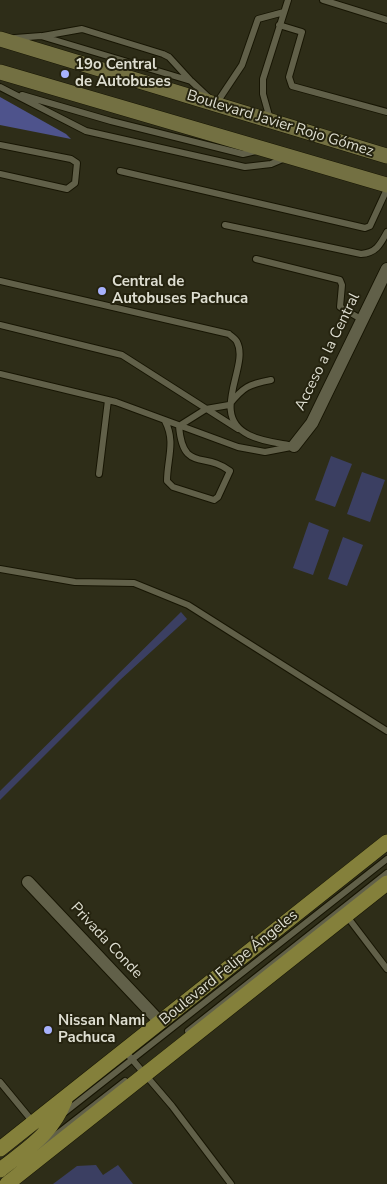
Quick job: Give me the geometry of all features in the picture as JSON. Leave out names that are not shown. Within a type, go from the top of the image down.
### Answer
[{"type":"main road","name":"Boulevard Javier Rojo Gómez","points":[[0,39],[387,156]]},
{"type":"main road","name":"Boulevard Javier Rojo Gómez","points":[[0,72],[291,155],[387,185]]},
{"type":"main road","name":"Boulevard Felipe Ángeles","points":[[0,1150],[65,1098],[129,1056],[161,1023],[387,842]]},
{"type":"main road","name":"Boulevard Felipe Ángeles","points":[[2,1177],[20,1178],[142,1072],[387,883]]},
{"type":"main road","points":[[2,1177],[46,1133],[58,1117],[65,1098]]},
{"type":"street","name":"Acceso a la Central","points":[[294,446],[312,423],[387,269]]},
{"type":"street","name":"Privada Conde","points":[[28,882],[161,1023]]},
{"type":"lane","points":[[270,120],[263,94],[263,79],[288,0]]},
{"type":"lane","points":[[323,0],[387,20]]},
{"type":"lane","points":[[0,39],[41,36],[82,29],[102,34],[169,57],[216,104],[246,58],[258,19],[284,12]]},
{"type":"lane","points":[[279,25],[302,32],[289,77],[292,86],[387,112]]},
{"type":"lane","points":[[41,36],[191,81]]},
{"type":"lane","points":[[3,88],[111,121],[243,154],[270,149]]},
{"type":"lane","points":[[3,88],[86,131],[130,142],[245,167],[271,164],[291,155]]},
{"type":"lane","points":[[0,145],[71,159],[77,163],[78,167],[75,183],[67,189],[0,174]]},
{"type":"lane","points":[[120,171],[365,228],[370,226],[374,220],[387,189]]},
{"type":"lane","points":[[225,225],[361,254],[370,254],[377,249],[387,232]]},
{"type":"lane","points":[[256,259],[340,280],[342,285],[340,307],[361,319]]},
{"type":"lane","points":[[0,281],[229,334],[237,342],[239,354],[229,405],[235,422],[247,434]]},
{"type":"lane","points":[[0,325],[122,355],[247,434],[266,441],[294,446]]},
{"type":"lane","points":[[0,374],[116,402],[238,447],[265,452],[294,446]]},
{"type":"lane","points":[[179,426],[206,408],[229,405],[240,390],[252,384],[271,380]]},
{"type":"lane","points":[[99,474],[108,400]]},
{"type":"lane","points":[[166,421],[171,432],[172,442],[167,481],[173,487],[214,500],[218,497],[230,471],[188,455],[180,443],[179,426]]},
{"type":"lane","points":[[0,569],[75,582],[134,583],[188,605],[387,731]]},
{"type":"lane","points":[[0,1164],[129,1056],[387,859]]},
{"type":"lane","points":[[2,1177],[142,1072],[387,873]]},
{"type":"lane","points":[[346,915],[387,969]]},
{"type":"lane","points":[[129,1056],[172,1106],[231,1184]]},
{"type":"lane","points":[[0,1082],[34,1123]]},
{"type":"shaded area","points":[[0,97],[66,134],[71,139],[0,125]]},
{"type":"shaded area","points":[[331,456],[352,464],[335,507],[315,500]]},
{"type":"shaded area","points":[[362,472],[385,480],[370,522],[347,514]]},
{"type":"shaded area","points":[[309,522],[329,530],[313,575],[293,568]]},
{"type":"shaded area","points":[[343,537],[363,545],[347,586],[328,579]]},
{"type":"shaded area","points":[[181,612],[187,619],[120,680],[0,800],[0,791]]},
{"type":"shaded area","points":[[96,1165],[103,1175],[118,1165],[133,1184],[53,1184],[77,1166]]},
{"type":"place","name":"19o Central de Autobuses","points":[[65,74]]},
{"type":"place","name":"Central de Autobuses Pachuca","points":[[102,291]]},
{"type":"place","name":"Nissan Nami Pachuca","points":[[48,1030]]}]
